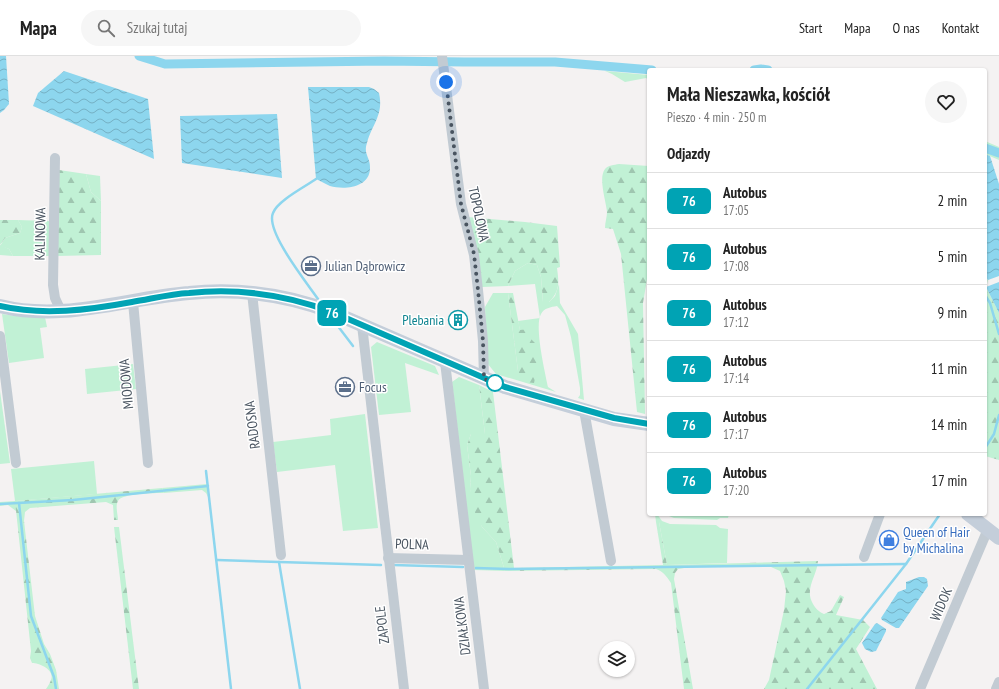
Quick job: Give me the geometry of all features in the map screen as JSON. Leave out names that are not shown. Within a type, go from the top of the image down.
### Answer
[{"type":"main road","points":[[0,306],[17,310],[61,311],[106,306],[190,292],[252,293],[283,298],[312,305],[362,325],[484,379],[523,393],[614,418],[647,424]]},
{"type":"main road","points":[[971,516],[999,538]]},
{"type":"street","name":"TOPOLOWA","points":[[442,56],[461,204],[474,254],[483,341],[484,379]]},
{"type":"street","name":"KALINOWA","points":[[55,158],[53,285],[61,311]]},
{"type":"street","name":"RADOSNA","points":[[252,293],[281,554]]},
{"type":"street","name":"MIODOWA","points":[[133,302],[148,464]]},
{"type":"street","name":"POLNA","points":[[362,325],[388,558],[468,560]]},
{"type":"street","points":[[0,336],[16,463]]},
{"type":"street","points":[[445,362],[468,560]]},
{"type":"street","points":[[584,410],[611,561]]},
{"type":"street","points":[[864,557],[879,516]]},
{"type":"street","name":"WIDOK","points":[[920,689],[988,529]]},
{"type":"street","name":"ZAPOLE","points":[[388,558],[404,689]]},
{"type":"street","name":"DZIAŁKOWA","points":[[468,560],[484,689]]},
{"type":"street","points":[[996,689],[999,682]]},
{"type":"green space","points":[[605,71],[647,75],[647,79],[625,82]]},
{"type":"green space","points":[[987,142],[999,147],[999,160],[987,155]]},
{"type":"green space","points":[[611,165],[647,166],[647,279],[643,303],[645,414],[637,412],[621,254],[613,229],[605,228],[607,212],[602,178],[605,169]]},
{"type":"green space","points":[[59,170],[86,174],[91,192],[101,201],[101,255],[57,256]]},
{"type":"green space","points":[[86,174],[100,176],[101,201],[91,192]]},
{"type":"green space","points":[[467,217],[557,226],[560,267],[557,268],[558,286],[553,298],[549,302],[543,302],[541,277],[537,265],[528,263],[515,271],[508,286],[482,287]]},
{"type":"green space","points":[[0,220],[18,220],[22,227],[20,233],[5,238],[0,245]]},
{"type":"green space","points":[[18,220],[49,221],[49,256],[13,256],[9,249],[0,246],[5,238],[20,233],[22,227]]},
{"type":"green space","points":[[0,245],[9,249],[13,256],[0,255]]},
{"type":"green space","points":[[528,263],[537,265],[541,277],[543,302],[549,302],[555,296],[559,284],[560,303],[578,334],[584,400],[578,398],[580,395],[580,388],[571,337],[565,315],[557,306],[544,310],[540,317],[535,284],[508,286],[515,271]]},
{"type":"green space","points":[[987,289],[999,313],[999,460],[987,457]]},
{"type":"green space","points":[[493,293],[508,293],[518,371],[520,330],[518,321],[540,318],[539,338],[548,387],[556,392],[496,374],[487,363],[485,307]]},
{"type":"green space","points":[[508,293],[513,293],[520,330],[529,329],[532,334],[531,339],[536,344],[537,369],[534,383],[525,382],[518,371]]},
{"type":"green space","points":[[2,314],[45,317],[47,327],[40,328],[44,358],[9,363]]},
{"type":"green space","points":[[377,342],[435,366],[439,375],[405,363],[411,412],[379,415],[371,347]]},
{"type":"green space","points":[[133,364],[136,389],[87,394],[85,369]]},
{"type":"green space","points":[[459,377],[479,385],[485,434],[471,434],[467,445],[471,476],[470,489],[482,527],[496,542],[505,571],[474,570],[452,382]]},
{"type":"green space","points":[[479,385],[493,392],[514,568],[663,565],[656,522],[659,522],[667,565],[818,561],[810,588],[813,604],[817,610],[824,614],[831,611],[840,595],[844,597],[836,615],[863,620],[870,627],[856,649],[877,689],[764,689],[769,680],[784,610],[786,591],[780,571],[771,567],[691,567],[678,569],[675,573],[674,579],[693,689],[684,689],[671,583],[661,571],[656,569],[505,571],[496,542],[482,527],[472,506],[470,489],[471,476],[467,445],[471,434],[485,434]]},
{"type":"green space","points":[[0,391],[10,463],[0,464]]},
{"type":"green space","points":[[365,414],[378,528],[343,531],[335,465],[277,472],[273,442],[331,435],[330,419]]},
{"type":"green space","points":[[94,461],[97,494],[16,501],[16,511],[8,505],[0,506],[0,502],[15,501],[11,469]]},
{"type":"green space","points":[[207,484],[208,497],[202,490],[164,493],[162,488]]},
{"type":"green space","points":[[162,488],[164,493],[139,494],[121,498],[117,505],[118,520],[114,520],[113,505],[106,502],[30,508],[25,512],[24,521],[35,616],[44,644],[50,654],[56,670],[59,689],[46,689],[51,680],[51,673],[43,666],[32,663],[30,658],[31,651],[15,501]]},
{"type":"green space","points":[[655,516],[658,516],[662,521],[670,524],[716,525],[720,528],[728,529],[727,563],[667,565],[659,522],[656,522]]},
{"type":"green space","points":[[669,516],[728,516],[728,518],[720,518],[717,520],[674,518]]},
{"type":"green space","points":[[114,527],[119,527],[139,689],[133,689]]},
{"type":"water","points":[[0,56],[6,56],[9,104],[0,113]]},
{"type":"water","points":[[64,71],[148,99],[154,159],[33,106],[38,93]]},
{"type":"water","points":[[308,87],[369,87],[379,93],[379,113],[366,147],[366,153],[370,165],[369,175],[361,184],[342,188],[330,186],[316,179]]},
{"type":"water","points":[[277,114],[282,178],[182,163],[180,116]]},
{"type":"water","points":[[987,155],[990,156],[999,184],[999,276],[988,280]]},
{"type":"water","points":[[999,282],[999,313],[987,289],[987,287]]},
{"type":"water","points":[[919,577],[924,577],[927,579],[928,586],[899,628],[896,628],[882,620],[881,618],[898,592],[906,589],[906,582]]},
{"type":"water","points":[[877,623],[886,629],[886,631],[876,651],[871,652],[865,649],[862,643]]},
{"type":"waterway","points":[[139,56],[165,64],[384,61],[555,62],[647,70]]},
{"type":"waterway","points":[[987,149],[999,153]]},
{"type":"waterway","points":[[316,179],[292,194],[280,204],[273,213],[272,221],[275,232],[288,257],[318,299]]},
{"type":"waterway","points":[[987,298],[990,303],[999,334]]},
{"type":"waterway","points":[[334,321],[353,346]]},
{"type":"waterway","points":[[987,445],[994,434],[999,415]]},
{"type":"waterway","points":[[206,471],[231,689]]},
{"type":"waterway","points":[[0,504],[73,500],[208,486]]},
{"type":"waterway","points":[[19,503],[31,616],[54,677],[56,689]]},
{"type":"waterway","points":[[807,689],[906,564],[939,516]]},
{"type":"waterway","points":[[217,560],[279,562],[300,689]]},
{"type":"waterway","points":[[279,562],[381,565]]},
{"type":"waterway","points":[[476,568],[509,569],[906,564]]},
{"type":"waterway","points":[[393,565],[463,567]]},
{"type":"bus line","name":"76","points":[[0,306],[17,310],[61,311],[106,306],[190,292],[252,293],[267,295],[312,305],[332,312],[505,387],[614,418],[647,424]]},
{"type":"place","name":"Julian Dąbrowicz","points":[[311,266]]},
{"type":"place","name":"Plebania","points":[[458,320]]},
{"type":"place","name":"Focus","points":[[345,387]]},
{"type":"place","name":"Queen of Hair by Michalina","points":[[889,540]]},
{"type":"route","points":[[446,82],[461,204],[474,254],[483,341],[484,379],[495,383]]}]
